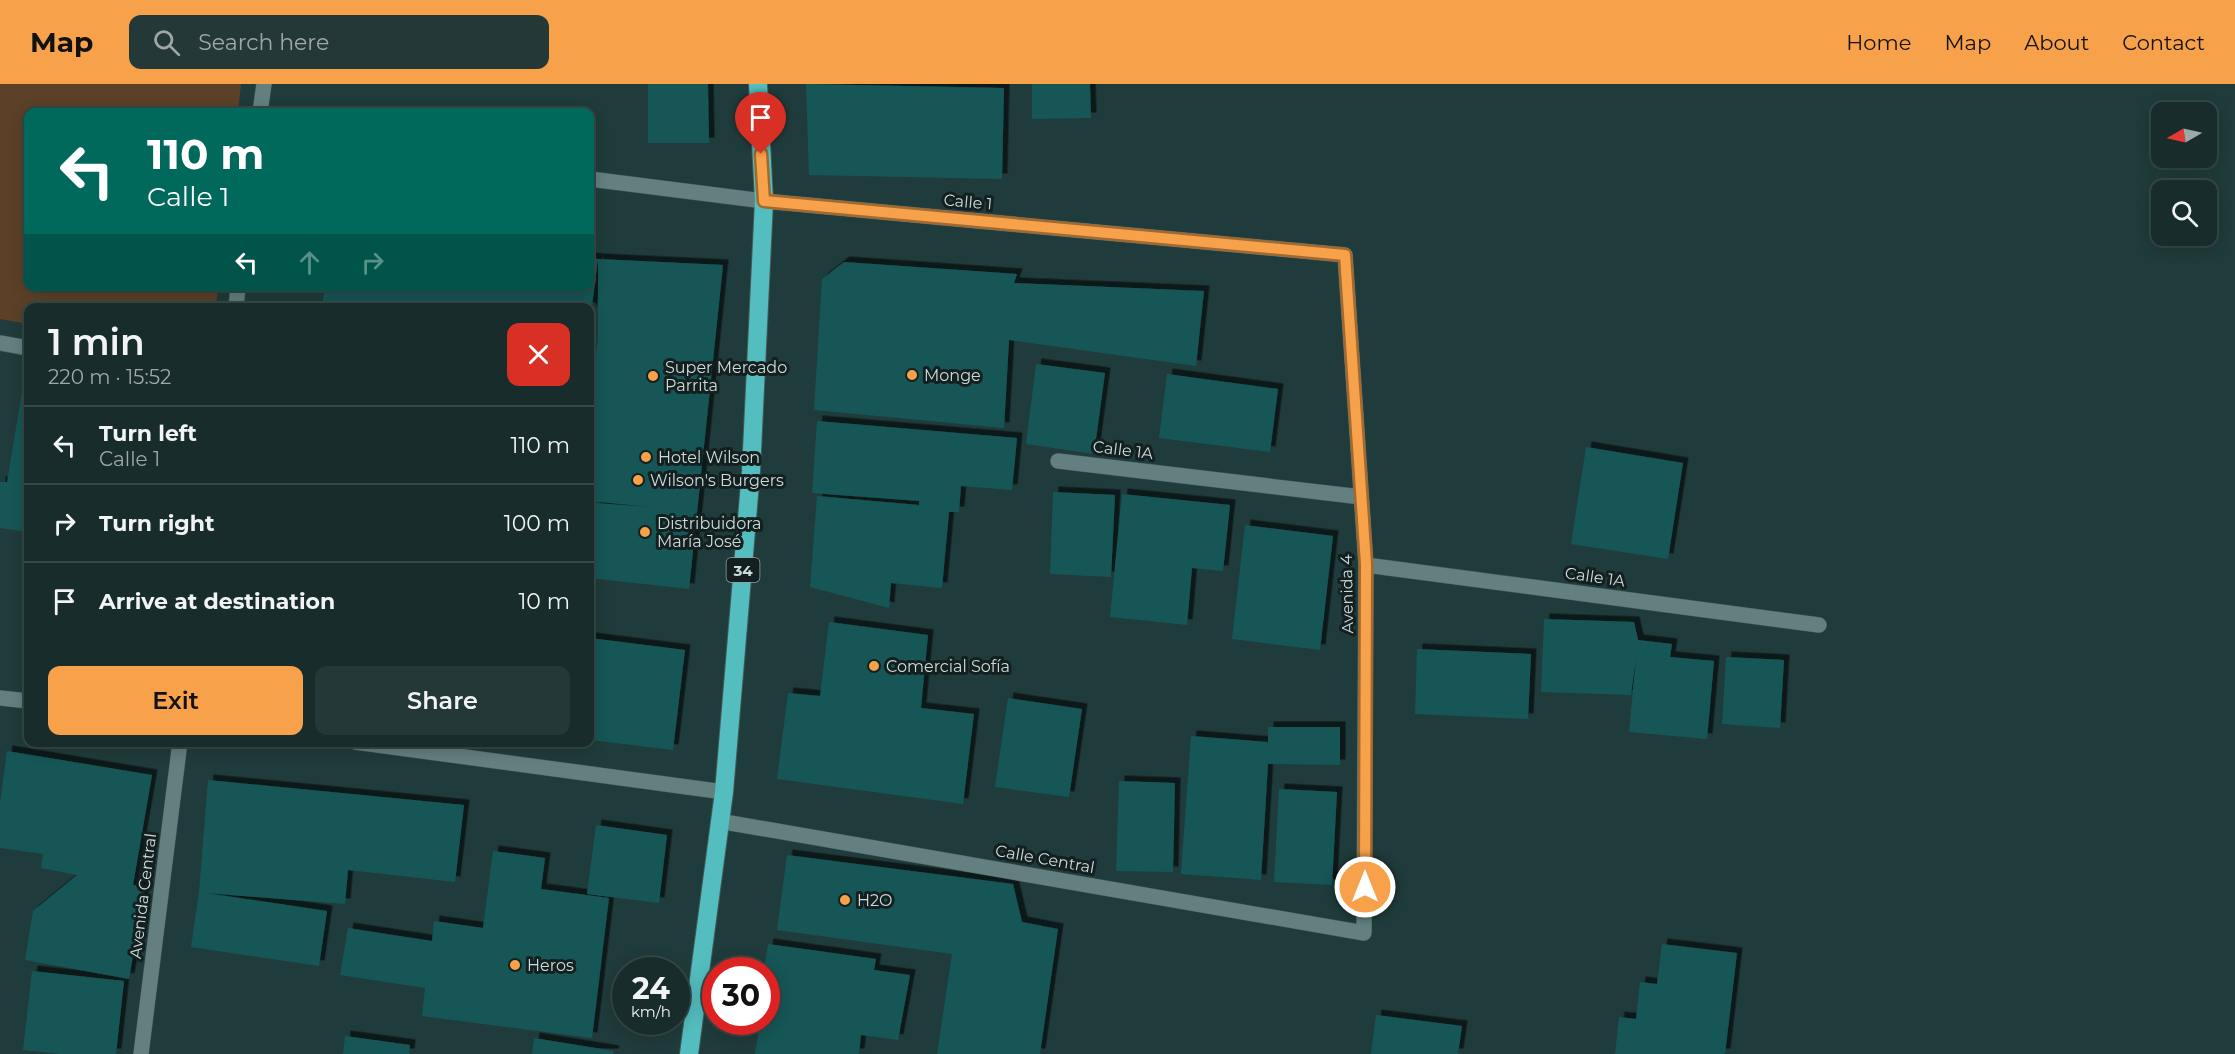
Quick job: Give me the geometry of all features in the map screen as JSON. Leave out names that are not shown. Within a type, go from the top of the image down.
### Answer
[{"type":"highway","name":"34","points":[[689,1054],[724,792],[751,471],[764,201],[758,84]]},
{"type":"street","points":[[261,108],[264,84]]},
{"type":"street","name":"Calle 1","points":[[594,180],[764,201],[1345,255]]},
{"type":"street","name":"Avenida 4","points":[[1345,255],[1366,564],[1364,933]]},
{"type":"street","points":[[0,343],[24,347]]},
{"type":"street","name":"Calle 1A","points":[[1058,461],[1361,497]]},
{"type":"street","name":"Calle 1A","points":[[1366,564],[1819,625]]},
{"type":"street","points":[[0,698],[24,701]]},
{"type":"street","name":"Avenida Central","points":[[141,1054],[179,747]]},
{"type":"street","points":[[392,747],[724,792]]},
{"type":"street","name":"Calle Central","points":[[719,821],[1364,933]]},
{"type":"shaded area","points":[[0,84],[241,84],[238,108],[24,108],[24,291],[218,291],[216,303],[24,303],[24,323],[0,319]]},
{"type":"building","points":[[648,84],[708,84],[709,143],[648,143]]},
{"type":"building","points":[[806,84],[1004,88],[1002,179],[809,175]]},
{"type":"building","points":[[1032,84],[1090,84],[1091,118],[1032,119]]},
{"type":"building","points":[[594,258],[598,259],[594,290]]},
{"type":"building","points":[[598,259],[723,265],[689,589],[594,578],[596,503],[650,507],[594,501],[594,370],[598,339]]},
{"type":"building","name":"Monge","points":[[844,262],[1017,274],[1014,283],[1204,291],[1196,366],[1009,340],[1004,428],[814,410],[822,279]]},
{"type":"building","points":[[324,291],[594,291],[592,303],[323,303]]},
{"type":"building","points":[[1036,364],[1105,373],[1094,454],[1026,444]]},
{"type":"building","points":[[1167,374],[1278,389],[1270,452],[1159,438]]},
{"type":"building","points":[[22,392],[24,392],[24,531],[0,528],[0,482],[7,482]]},
{"type":"building","points":[[817,421],[1017,438],[1012,490],[961,486],[959,512],[949,512],[942,588],[891,583],[889,608],[810,587],[817,496],[919,505],[919,501],[812,493]]},
{"type":"building","points":[[1586,447],[1683,463],[1668,559],[1571,544]]},
{"type":"building","points":[[1053,492],[1115,495],[1111,577],[1050,574]]},
{"type":"building","points":[[1122,494],[1230,505],[1223,571],[1192,568],[1187,625],[1110,617]]},
{"type":"building","points":[[1245,525],[1333,536],[1320,650],[1232,639]]},
{"type":"building","points":[[1544,619],[1634,622],[1638,640],[1672,644],[1670,657],[1714,661],[1707,739],[1629,732],[1636,658],[1631,695],[1541,692]]},
{"type":"building","points":[[829,622],[928,635],[921,708],[974,714],[963,804],[777,779],[788,693],[820,696]]},
{"type":"building","points":[[594,639],[685,650],[673,750],[594,740]]},
{"type":"building","points":[[1417,649],[1531,654],[1528,719],[1415,714]]},
{"type":"building","points":[[1726,657],[1784,660],[1780,728],[1722,724]]},
{"type":"building","points":[[1008,698],[1082,709],[1069,797],[995,787]]},
{"type":"building","points":[[1268,727],[1340,727],[1340,765],[1268,764],[1261,880],[1181,874],[1191,736],[1268,742]]},
{"type":"building","points":[[7,751],[152,775],[133,885],[145,886],[129,979],[25,960],[33,911],[77,875],[41,868],[43,854],[0,848],[0,803]]},
{"type":"building","points":[[208,780],[464,805],[455,882],[348,870],[345,904],[206,893],[327,911],[319,966],[191,947],[199,892]]},
{"type":"building","points":[[1119,781],[1175,783],[1173,872],[1116,871]]},
{"type":"building","points":[[1279,789],[1337,792],[1332,885],[1274,882]]},
{"type":"building","points":[[596,825],[667,835],[659,903],[587,894]]},
{"type":"building","name":"Heros","points":[[493,851],[545,858],[541,889],[609,898],[592,1038],[422,1016],[425,988],[340,975],[348,928],[432,941],[434,921],[483,928]]},
{"type":"building","points":[[787,855],[1013,884],[1022,922],[1058,929],[1040,1054],[937,1054],[952,954],[777,930]]},
{"type":"building","points":[[768,944],[876,959],[874,970],[910,975],[898,1040],[861,1035],[859,1054],[755,1054],[758,1035],[780,1035],[780,957],[766,957]]},
{"type":"building","points":[[1662,944],[1737,953],[1725,1054],[1615,1054],[1619,1017],[1636,1019],[1640,982],[1657,984]]},
{"type":"building","points":[[32,971],[124,981],[116,1054],[61,1054],[23,1050]]},
{"type":"building","points":[[1376,1015],[1462,1026],[1458,1054],[1371,1054]]},
{"type":"building","points":[[345,1036],[410,1045],[409,1054],[343,1054]]},
{"type":"building","points":[[534,1038],[614,1051],[613,1054],[532,1054]]},
{"type":"place","name":"Monge","points":[[912,375]]},
{"type":"place","name":"Super Mercado Parrita","points":[[653,376]]},
{"type":"place","name":"Hotel Wilson","points":[[646,457]]},
{"type":"place","name":"Wilson's Burgers","points":[[638,480]]},
{"type":"place","name":"Distribuidora María José","points":[[645,532]]},
{"type":"place","name":"Comercial Sofía","points":[[874,666]]},
{"type":"place","name":"H2O","points":[[845,900]]},
{"type":"place","name":"Heros","points":[[515,965]]},
{"type":"route","points":[[761,154],[764,201],[1345,255],[1366,564],[1365,887]]}]
